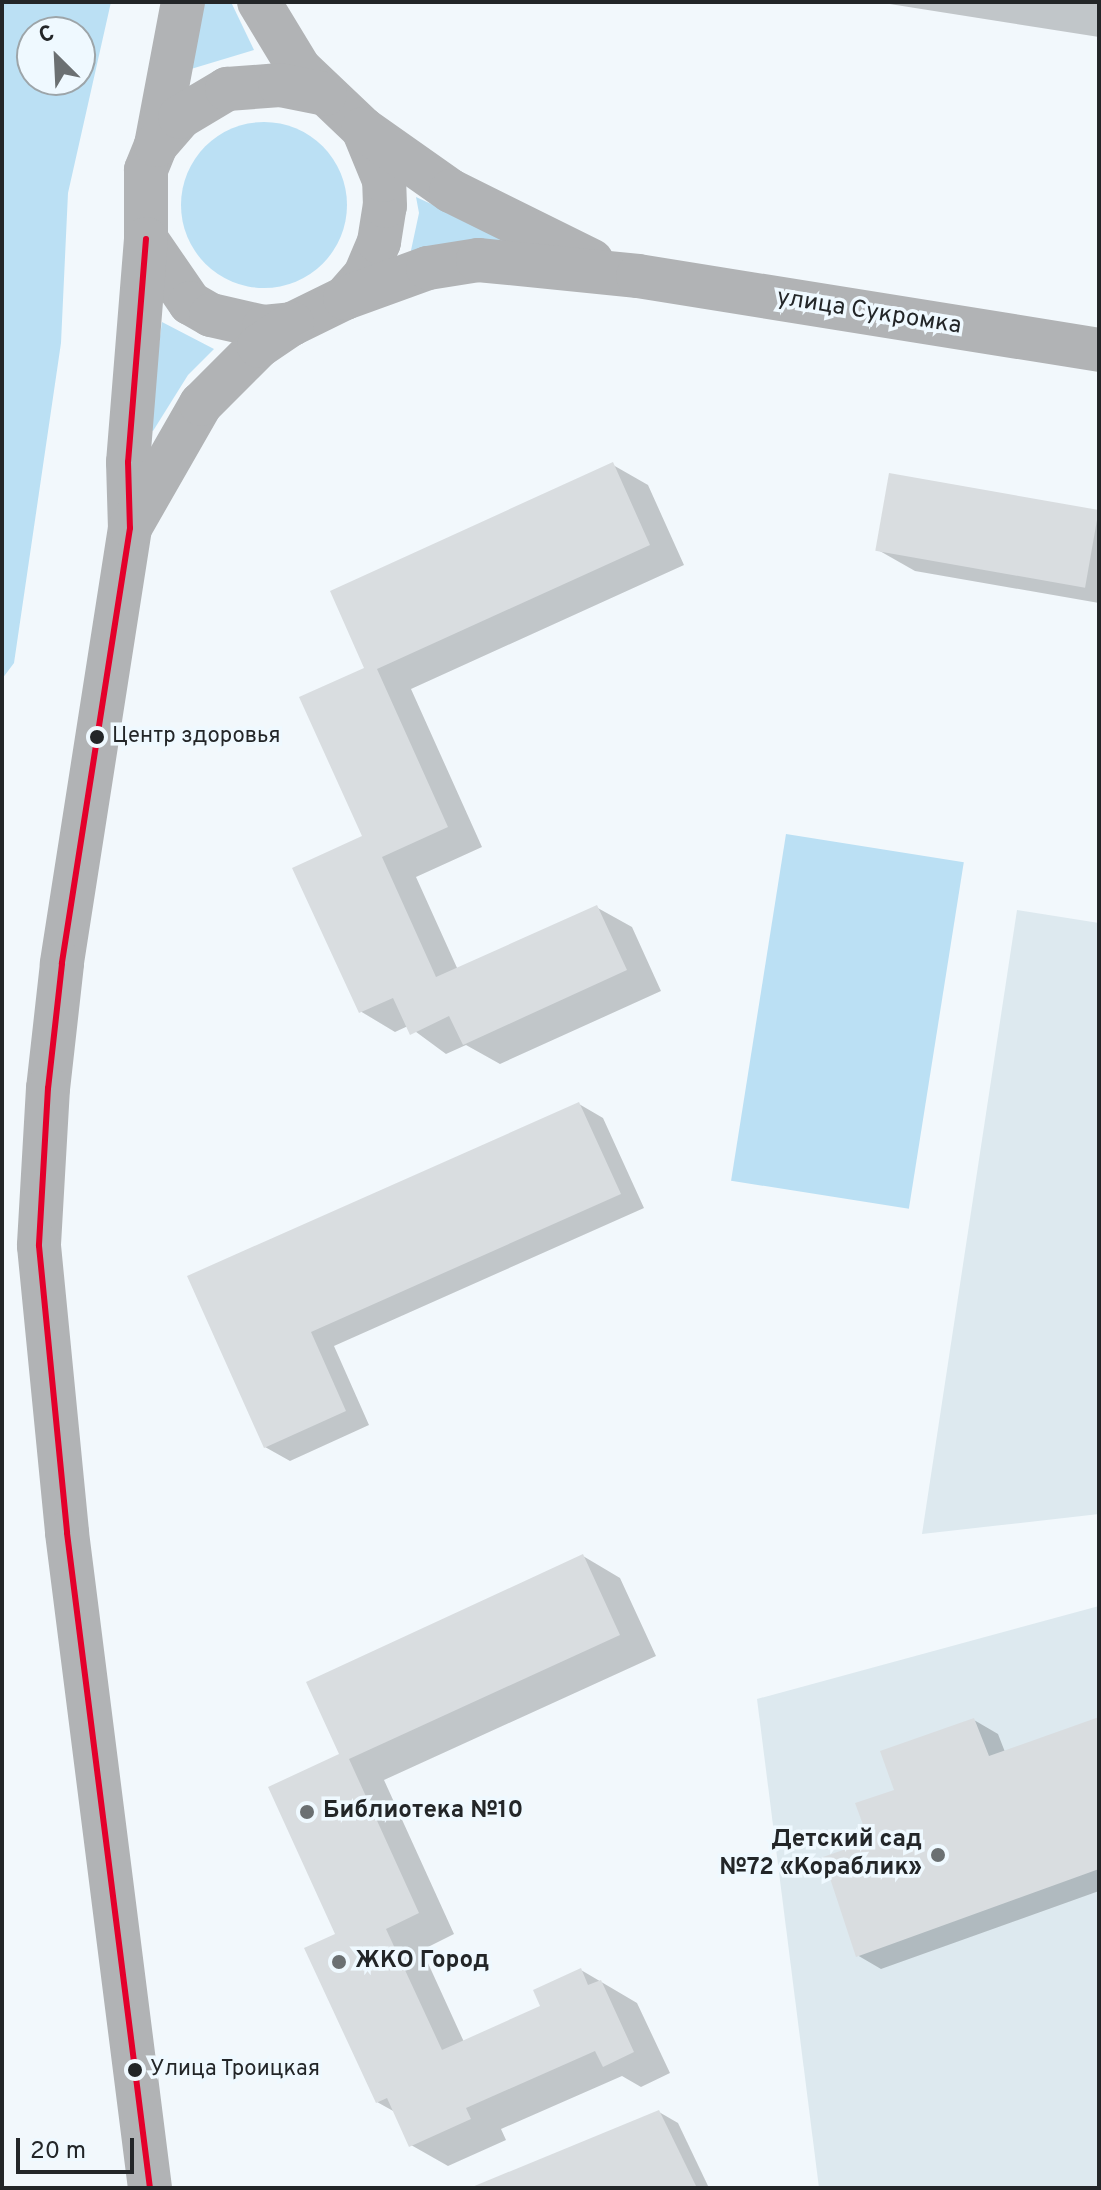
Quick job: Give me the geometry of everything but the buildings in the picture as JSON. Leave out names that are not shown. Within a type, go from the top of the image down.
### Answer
[{"type":"street","points":[[150,2188],[67,1533],[39,1246],[48,1088],[62,964],[130,528],[128,462],[146,239],[142,196],[156,145],[183,2]]},
{"type":"street","points":[[130,528],[201,404],[251,353],[292,324],[345,298],[365,275],[379,242],[385,206],[384,180],[363,129],[325,94],[279,42],[259,2]]},
{"type":"street","points":[[156,145],[180,117],[227,89],[280,85],[325,94]]},
{"type":"street","name":"улица Сукромка","points":[[363,129],[451,191],[582,257],[638,276]]},
{"type":"street","points":[[146,239],[190,303],[238,323],[292,324]]},
{"type":"street","name":"улица Сукромка","points":[[345,298],[428,268],[478,260],[638,276],[1099,350]]},
{"type":"shaded area","points":[[2,2],[111,2],[96,69],[96,16],[16,16],[16,96],[90,96],[68,193],[61,343],[14,663],[2,679]]},
{"type":"shaded area","points":[[203,2],[231,2],[254,50],[191,69]]},
{"type":"shaded area","points":[[264,122],[296,128],[323,146],[341,173],[347,205],[341,237],[323,264],[296,282],[264,288],[232,282],[205,264],[187,237],[181,205],[187,173],[205,146],[232,128]]},
{"type":"shaded area","points":[[416,197],[529,249],[410,255],[419,213]]},
{"type":"shaded area","points":[[162,322],[214,349],[188,375],[153,431],[147,429]]},
{"type":"shaded area","points":[[786,834],[964,862],[909,1209],[731,1181]]},
{"type":"shaded area","points":[[1017,910],[1099,923],[1099,1514],[922,1534]]},
{"type":"shaded area","name":"Детский сад №72 «Кораблик»","points":[[1099,1606],[1099,2188],[819,2188],[757,1699]]},
{"type":"transit line","points":[[146,239],[128,462],[130,528],[62,964],[48,1088],[39,1246],[67,1533],[150,2188]]},
{"type":"place","name":"Центр здоровья","points":[[97,737]]},
{"type":"place","name":"Библиотека №10","points":[[307,1812]]},
{"type":"place","name":"Детский сад №72 «Кораблик»","points":[[938,1855]]},
{"type":"place","name":"ЖКО Город","points":[[339,1962]]},
{"type":"place","name":"Улица Троицкая","points":[[135,2070]]}]
